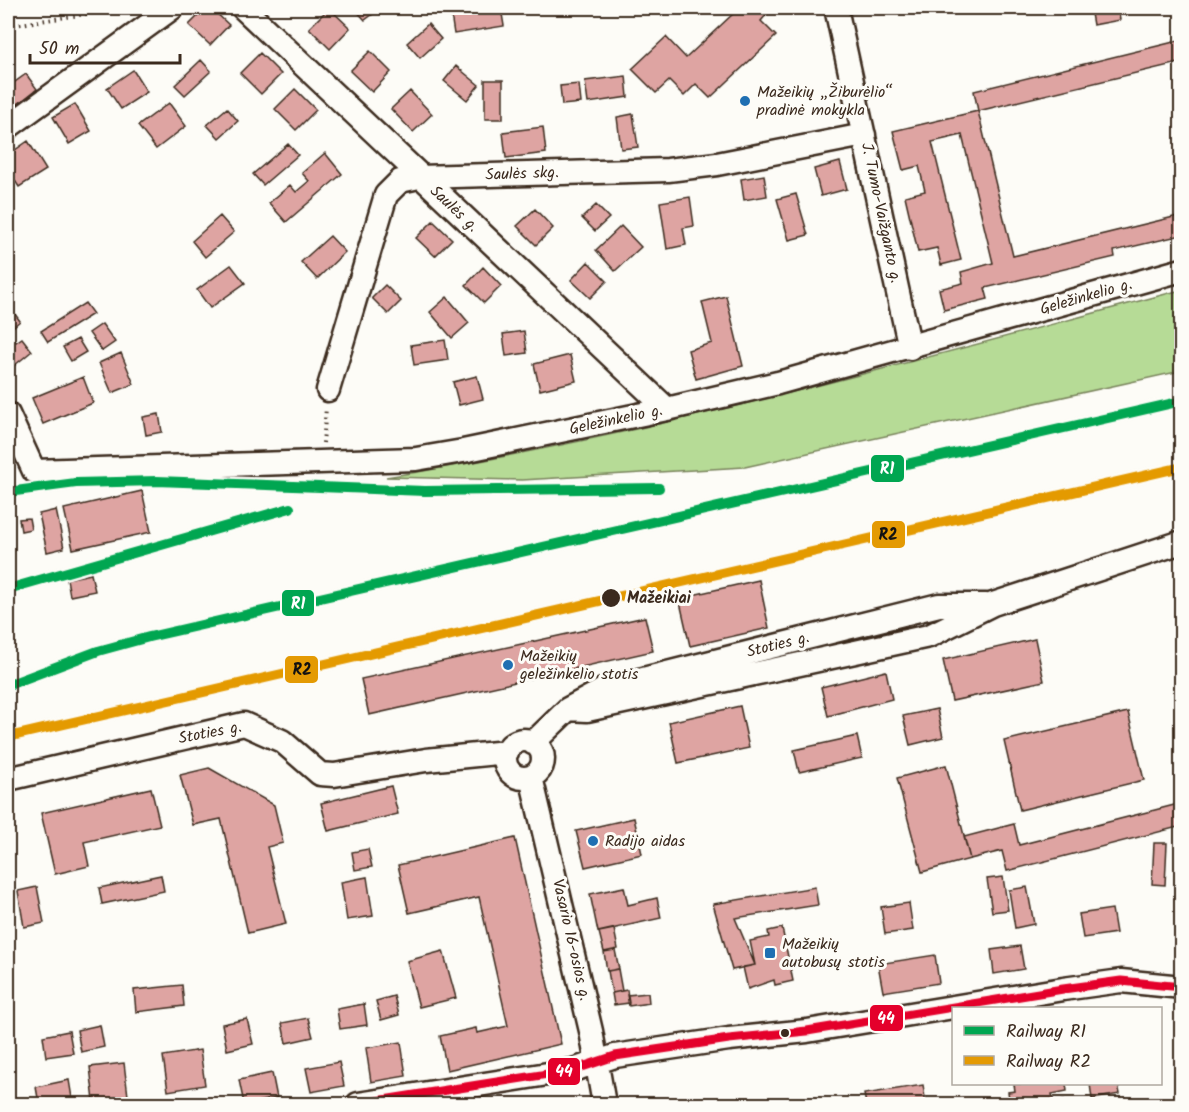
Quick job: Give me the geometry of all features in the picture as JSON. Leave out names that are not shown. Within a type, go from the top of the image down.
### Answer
[{"type":"street","points":[[8,127],[172,8]]},
{"type":"street","name":"Saulės g.","points":[[243,8],[419,177],[667,409]]},
{"type":"street","name":"J. Tumo-Vaižganto g.","points":[[836,8],[910,348]]},
{"type":"street","name":"Saulės skg.","points":[[328,390],[386,195],[400,181],[419,177],[668,170],[717,164],[864,135]]},
{"type":"street","name":"Geležinkelio g.","points":[[8,414],[34,471],[416,459],[667,409],[910,348],[1182,270]]},
{"type":"street","name":"Stoties g.","points":[[533,743],[568,709],[607,688],[939,605],[993,604],[1182,542]]},
{"type":"street","name":"Stoties g.","points":[[8,779],[244,723],[282,741],[320,774],[334,775],[426,760],[507,752]]},
{"type":"street","points":[[521,741],[533,743],[543,758],[540,770],[531,777],[525,778],[513,774],[506,765],[507,752],[515,743],[521,741]]},
{"type":"street","name":"Vasario 16-osios g.","points":[[531,777],[546,829],[604,1104]]},
{"type":"street","points":[[955,1007],[1110,982],[1122,981],[1182,987]]},
{"type":"street","points":[[358,1104],[573,1070],[626,1054],[729,1039],[807,1031],[952,1008]]},
{"type":"path","points":[[8,26],[125,8]]},
{"type":"green space","points":[[1181,290],[1181,371],[745,467],[522,480],[386,477],[487,460],[687,418]]},
{"type":"building","points":[[206,8],[211,8],[229,25],[210,45],[189,25]]},
{"type":"building","points":[[329,8],[350,28],[330,49],[309,28]]},
{"type":"building","points":[[354,8],[381,8],[365,20]]},
{"type":"building","points":[[450,8],[501,8],[504,26],[454,34]]},
{"type":"building","points":[[731,8],[772,8],[761,21],[776,36],[710,98],[696,84],[684,96],[669,81],[656,93],[632,69],[666,37],[686,58],[735,12]]},
{"type":"building","points":[[1090,8],[1118,8],[1120,20],[1093,25]]},
{"type":"building","points":[[428,24],[441,39],[420,58],[407,43]]},
{"type":"building","points":[[1182,40],[1182,62],[978,111],[974,91]]},
{"type":"building","points":[[370,51],[391,72],[372,92],[350,71]]},
{"type":"building","points":[[260,53],[281,74],[261,94],[240,73]]},
{"type":"building","points":[[201,60],[211,71],[185,95],[175,85]]},
{"type":"building","points":[[456,66],[479,85],[467,100],[444,81]]},
{"type":"building","points":[[133,70],[147,92],[121,109],[107,88]]},
{"type":"building","points":[[26,74],[37,89],[8,112],[8,87]]},
{"type":"building","points":[[626,76],[628,97],[588,103],[585,81]]},
{"type":"building","points":[[485,80],[503,80],[503,119],[485,119]]},
{"type":"building","points":[[579,84],[581,103],[562,105],[560,86]]},
{"type":"building","points":[[295,89],[316,110],[296,130],[275,109]]},
{"type":"building","points":[[410,91],[432,114],[413,132],[391,109]]},
{"type":"building","points":[[169,103],[186,126],[156,149],[138,126]]},
{"type":"building","points":[[75,104],[91,131],[69,144],[53,117]]},
{"type":"building","points":[[227,108],[238,121],[219,138],[207,125]]},
{"type":"building","points":[[978,111],[1013,256],[1182,215],[1182,235],[1114,251],[1115,257],[985,288],[988,299],[944,310],[939,289],[963,283],[961,272],[993,263],[962,135],[932,142],[961,260],[941,265],[937,248],[918,252],[905,196],[925,191],[919,166],[903,170],[893,131]]},
{"type":"building","points":[[633,114],[638,147],[621,149],[617,117]]},
{"type":"building","points":[[543,127],[546,153],[506,158],[503,132]]},
{"type":"building","points":[[28,141],[46,170],[19,187],[8,170],[8,155]]},
{"type":"building","points":[[288,144],[298,155],[263,185],[253,174]]},
{"type":"building","points":[[325,153],[342,174],[286,222],[269,203],[290,185],[296,192],[309,181],[302,173]]},
{"type":"building","points":[[840,162],[847,189],[821,196],[814,169]]},
{"type":"building","points":[[764,175],[767,196],[744,200],[741,179]]},
{"type":"building","points":[[796,194],[808,235],[789,240],[777,199]]},
{"type":"building","points":[[690,197],[694,226],[683,228],[686,245],[667,249],[660,202]]},
{"type":"building","points":[[596,205],[609,218],[595,231],[582,218]]},
{"type":"building","points":[[535,209],[553,228],[536,245],[517,226]]},
{"type":"building","points":[[220,216],[234,232],[205,257],[192,241]]},
{"type":"building","points":[[433,221],[452,239],[435,256],[416,238]]},
{"type":"building","points":[[621,226],[641,247],[615,271],[596,250]]},
{"type":"building","points":[[330,236],[345,252],[317,279],[301,262]]},
{"type":"building","points":[[588,262],[607,281],[590,298],[571,280]]},
{"type":"building","points":[[231,265],[245,283],[210,308],[197,290]]},
{"type":"building","points":[[483,267],[501,286],[484,303],[466,285]]},
{"type":"building","points":[[385,285],[401,301],[388,314],[372,298]]},
{"type":"building","points":[[726,296],[743,366],[696,379],[688,350],[712,343],[702,302]]},
{"type":"building","points":[[447,297],[469,323],[452,338],[430,312]]},
{"type":"building","points":[[85,303],[93,314],[48,342],[41,331]]},
{"type":"building","points":[[8,305],[20,321],[8,331]]},
{"type":"building","points":[[102,324],[115,342],[102,351],[89,333]]},
{"type":"building","points":[[524,331],[527,353],[506,356],[503,334]]},
{"type":"building","points":[[10,335],[16,342],[22,338],[32,351],[15,365],[8,356],[8,337]]},
{"type":"building","points":[[78,339],[86,352],[71,361],[63,347]]},
{"type":"building","points":[[445,340],[448,360],[414,365],[411,345]]},
{"type":"building","points":[[121,353],[134,384],[112,393],[99,363]]},
{"type":"building","points":[[570,355],[576,381],[540,390],[534,364]]},
{"type":"building","points":[[477,376],[483,399],[459,405],[453,382]]},
{"type":"building","points":[[83,377],[93,403],[43,424],[32,398]]},
{"type":"building","points":[[159,414],[162,432],[146,435],[143,417]]},
{"type":"building","points":[[142,491],[151,532],[73,549],[64,509]]},
{"type":"building","points":[[56,510],[64,548],[47,552],[39,514]]},
{"type":"building","points":[[29,518],[31,529],[21,531],[19,519]]},
{"type":"building","points":[[91,574],[95,591],[70,596],[67,579]]},
{"type":"building","points":[[759,580],[769,628],[690,646],[679,598]]},
{"type":"building","name":"Mažeikių geležinkelio stotis","points":[[645,617],[653,651],[369,715],[361,679]]},
{"type":"building","points":[[1035,639],[1044,681],[952,701],[943,660]]},
{"type":"building","points":[[886,671],[892,699],[828,716],[821,687]]},
{"type":"building","points":[[740,706],[749,748],[678,763],[669,722]]},
{"type":"building","points":[[937,709],[943,737],[910,745],[903,716]]},
{"type":"building","points":[[1128,712],[1144,780],[1020,810],[1004,741]]},
{"type":"building","points":[[857,736],[862,758],[799,772],[794,750]]},
{"type":"building","points":[[946,765],[970,859],[922,872],[897,778]]},
{"type":"building","points":[[209,768],[274,805],[283,843],[267,847],[286,924],[248,933],[221,819],[193,825],[180,775]]},
{"type":"building","points":[[391,786],[398,814],[328,831],[321,803]]},
{"type":"building","points":[[151,788],[160,825],[84,842],[89,866],[55,874],[41,813]]},
{"type":"building","points":[[1182,803],[1182,826],[1007,871],[1002,851],[970,859],[964,837],[1014,824],[1019,845]]},
{"type":"building","points":[[634,818],[642,854],[585,867],[576,831]]},
{"type":"building","points":[[515,838],[561,1044],[447,1070],[440,1036],[476,1028],[477,1033],[508,1026],[479,897],[409,913],[398,865]]},
{"type":"building","points":[[1154,843],[1167,843],[1165,885],[1152,884]]},
{"type":"building","points":[[368,849],[372,867],[355,870],[352,852]]},
{"type":"building","points":[[161,875],[164,891],[102,904],[99,888]]},
{"type":"building","points":[[367,877],[373,916],[347,920],[341,882]]},
{"type":"building","points":[[1003,877],[1008,910],[992,912],[987,879]]},
{"type":"building","points":[[37,887],[44,923],[24,927],[18,891]]},
{"type":"building","points":[[624,887],[628,905],[657,898],[661,918],[598,932],[590,894]]},
{"type":"building","points":[[815,887],[818,905],[735,918],[755,965],[732,970],[713,904]]},
{"type":"building","points":[[1027,887],[1034,924],[1015,928],[1009,890]]},
{"type":"building","points":[[909,903],[913,930],[885,934],[881,907]]},
{"type":"building","points":[[1112,909],[1116,933],[1083,938],[1079,914]]},
{"type":"building","name":"Mažeikių autobusų stotis","points":[[782,928],[793,981],[775,985],[774,980],[748,989],[743,967],[755,965],[750,941],[769,937],[768,931]]},
{"type":"building","points":[[614,929],[618,949],[604,952],[599,932]]},
{"type":"building","points":[[1020,946],[1024,969],[994,974],[991,950]]},
{"type":"building","points":[[615,950],[619,969],[607,971],[604,952]]},
{"type":"building","points":[[443,951],[456,998],[419,1007],[407,961]]},
{"type":"building","points":[[935,955],[939,983],[883,992],[878,964]]},
{"type":"building","points":[[618,969],[622,991],[612,993],[608,971]]},
{"type":"building","points":[[182,985],[184,1006],[136,1012],[134,990]]},
{"type":"building","points":[[627,990],[629,1003],[614,1005],[612,993]]},
{"type":"building","points":[[648,993],[649,1003],[629,1006],[627,995]]},
{"type":"building","points":[[394,996],[399,1015],[381,1020],[376,1001]]},
{"type":"building","points":[[364,1004],[367,1025],[340,1029],[337,1009]]},
{"type":"building","points":[[308,1018],[313,1037],[286,1043],[282,1023]]},
{"type":"building","points":[[247,1019],[253,1044],[227,1050],[222,1024]]},
{"type":"building","points":[[100,1025],[104,1047],[81,1052],[77,1030]]},
{"type":"building","points":[[69,1031],[73,1053],[46,1057],[43,1036]]},
{"type":"building","points":[[401,1042],[406,1076],[371,1082],[366,1048]]},
{"type":"building","points":[[200,1050],[205,1085],[168,1091],[163,1056]]},
{"type":"building","points":[[339,1062],[344,1086],[311,1092],[306,1068]]},
{"type":"building","points":[[124,1063],[128,1096],[94,1101],[90,1067]]},
{"type":"building","points":[[272,1073],[277,1098],[244,1104],[239,1080]]},
{"type":"building","points":[[69,1080],[73,1104],[39,1104],[36,1087]]},
{"type":"building","points":[[923,1085],[926,1104],[866,1104],[864,1094]]},
{"type":"building","points":[[1014,1085],[1066,1085],[1067,1091],[1052,1094],[1054,1103],[1064,1101],[1065,1104],[1010,1104],[1008,1092],[1015,1091]]},
{"type":"building","points":[[1090,1085],[1118,1085],[1120,1094],[1092,1099]]},
{"type":"rail line","name":"R1","points":[[8,685],[98,651],[149,637],[1182,401]]},
{"type":"rail line","name":"R2","points":[[8,737],[1182,467]]},
{"type":"rail line","name":"R1","points":[[8,492],[76,483],[157,481],[425,491],[659,488]]},
{"type":"rail line","name":"R1","points":[[8,589],[290,508]]},
{"type":"transit line","name":"44","points":[[953,1007],[1121,981],[1182,987]]},
{"type":"transit line","name":"44","points":[[358,1104],[573,1070],[615,1056],[729,1039],[807,1031],[952,1007]]},
{"type":"place","name":"Mažeikių „Žiburėlio“ pradinė mokykla","points":[[745,101]]},
{"type":"place","name":"Mažeikiai","points":[[611,598]]},
{"type":"place","name":"Mažeikių geležinkelio stotis","points":[[508,665]]},
{"type":"place","name":"Radijo aidas","points":[[593,841]]},
{"type":"place","name":"Mažeikių autobusų stotis","points":[[770,953]]}]
